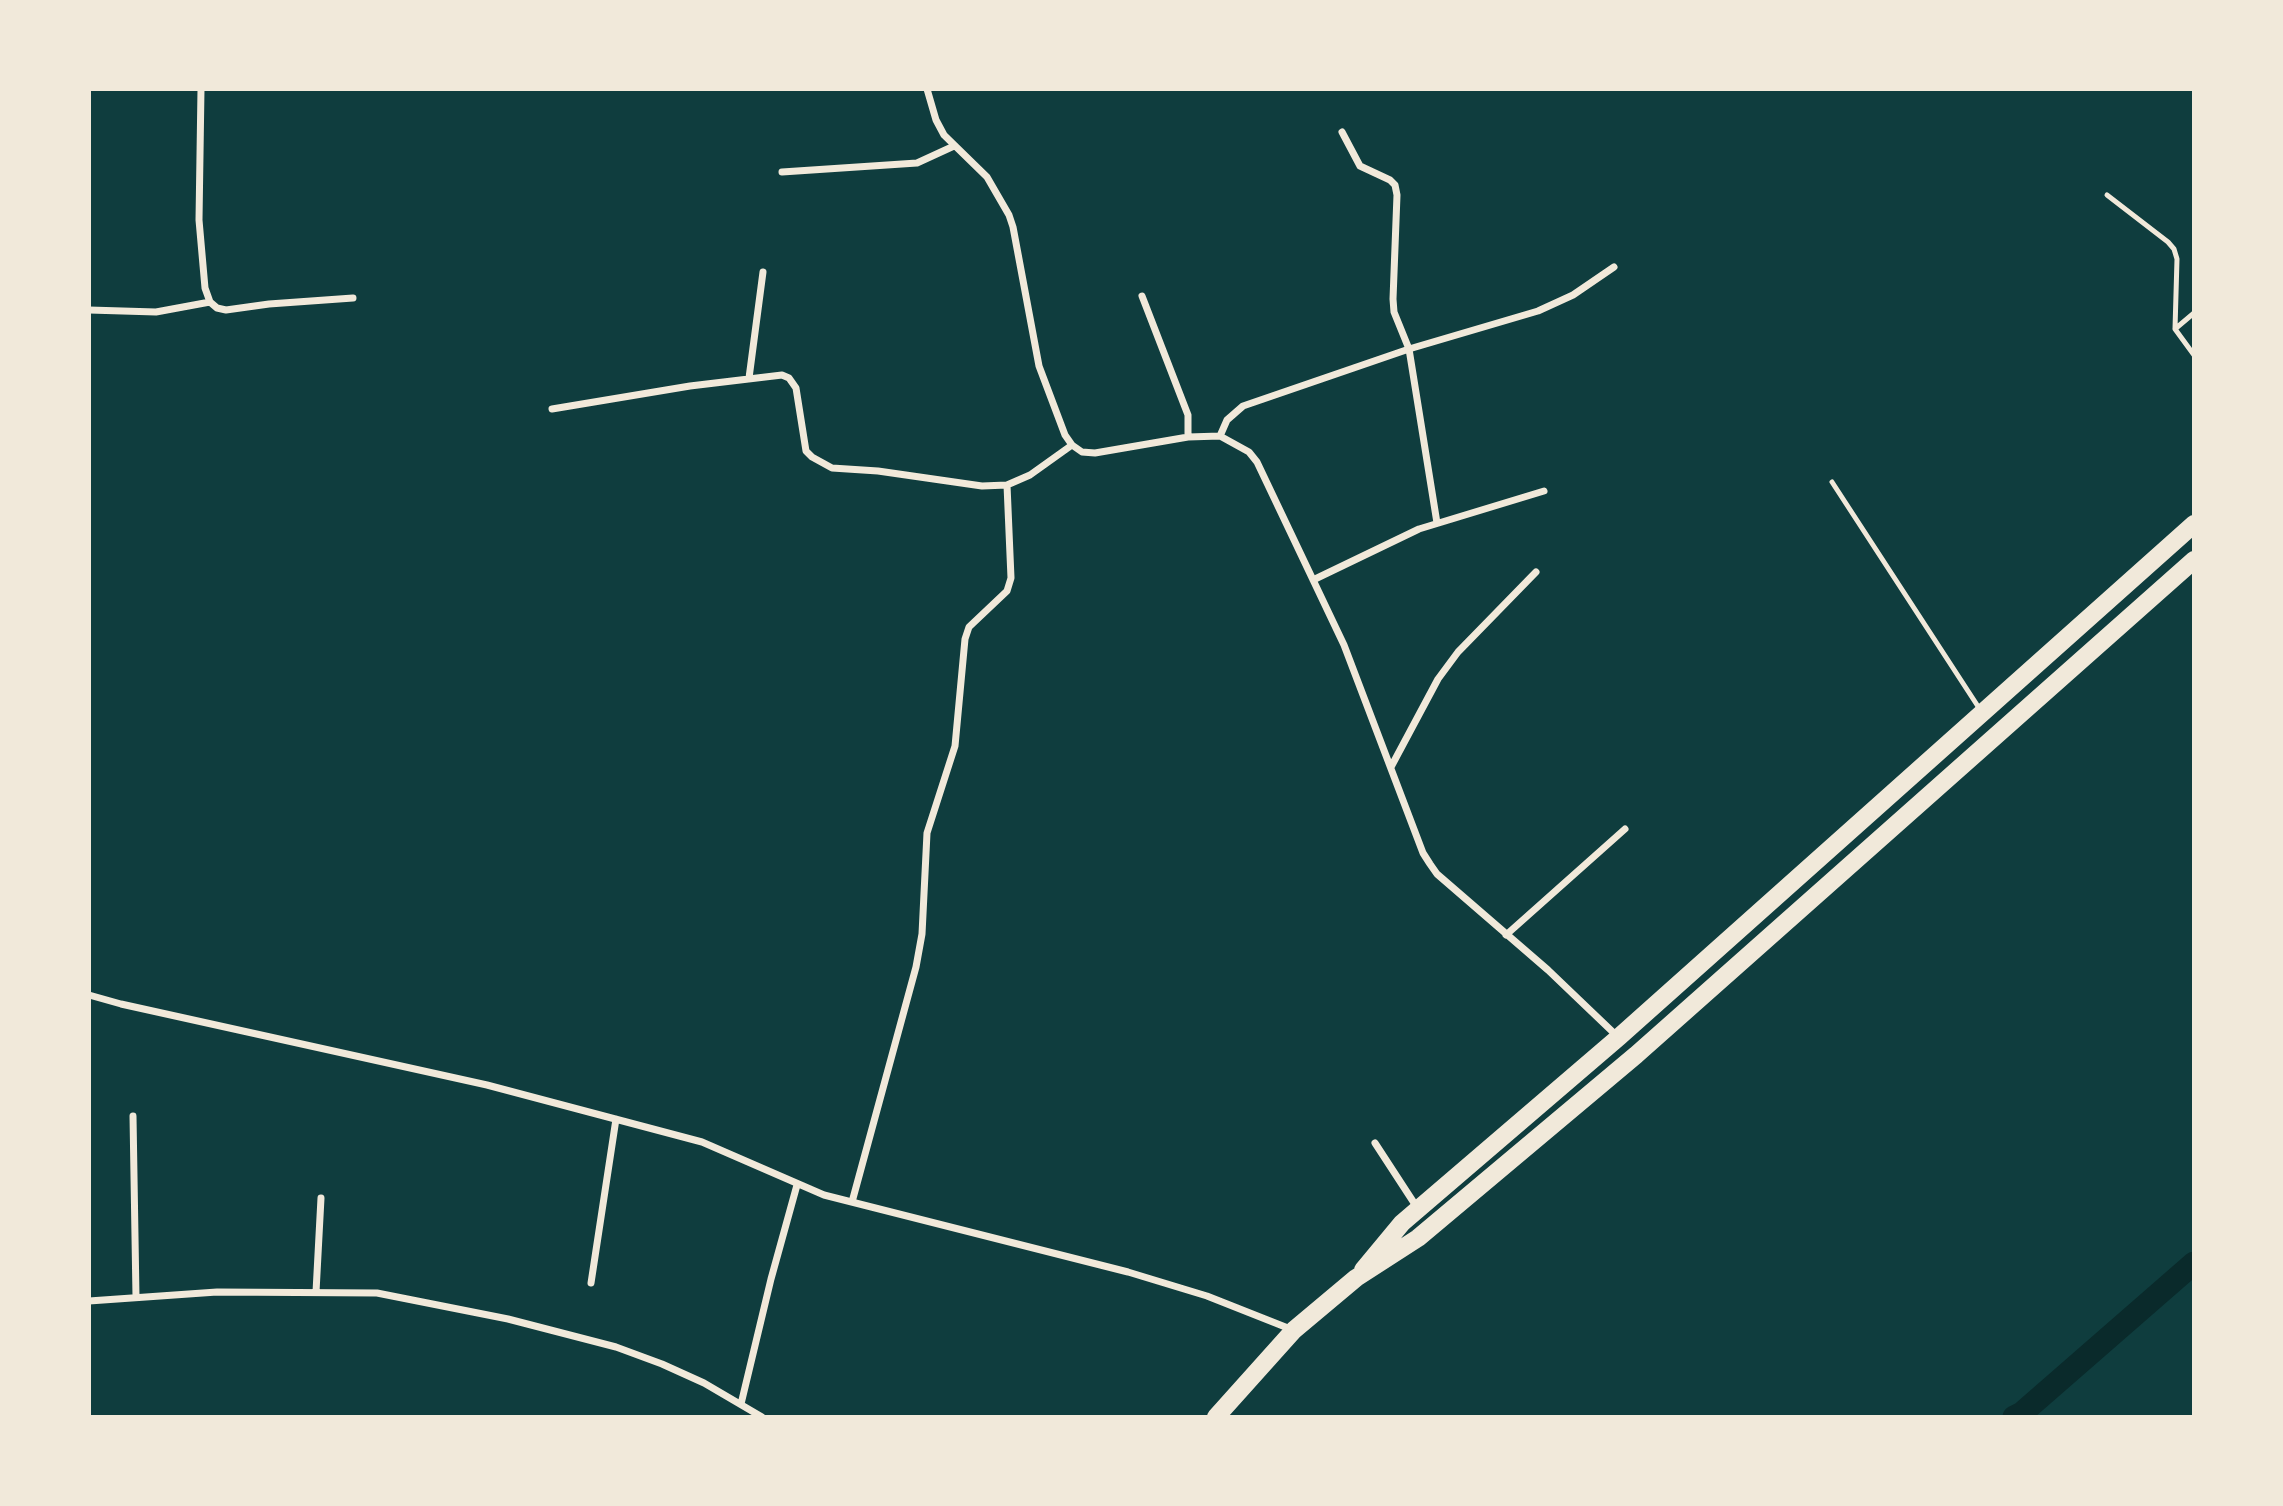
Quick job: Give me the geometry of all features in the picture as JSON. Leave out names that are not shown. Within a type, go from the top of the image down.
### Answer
[{"type":"main road","points":[[1356,1278],[1393,1232],[1619,1037],[2194,523]]},
{"type":"main road","points":[[1216,1417],[1294,1330],[1356,1278],[1418,1238],[1636,1055],[2194,560]]},
{"type":"street","points":[[201,89],[199,220],[205,289],[210,302],[217,308],[226,310],[353,298]]},
{"type":"street","points":[[927,89],[936,120],[944,135],[987,177],[1009,215],[1044,382],[1065,435],[1072,445],[1082,452],[1095,453],[1188,437],[1220,436],[1250,452],[1344,645],[1423,853],[1437,874],[1548,970],[1619,1037]]},
{"type":"street","points":[[1342,132],[1360,166],[1395,185],[1397,195],[1392,299],[1394,312],[1409,349],[1437,523]]},
{"type":"street","points":[[782,172],[917,163],[954,146]]},
{"type":"street","points":[[1220,436],[1227,421],[1243,406],[1409,349],[1558,303],[1614,267]]},
{"type":"street","points":[[749,378],[763,272]]},
{"type":"street","points":[[1142,296],[1188,415],[1188,437]]},
{"type":"street","points":[[89,310],[156,312],[210,302]]},
{"type":"street","points":[[552,409],[782,375],[793,383],[806,451],[832,468],[878,471],[982,486],[1007,485],[1030,475],[1072,445]]},
{"type":"street","points":[[852,1202],[916,967],[922,934],[927,833],[955,746],[965,639],[969,627],[1007,591],[1011,578],[1007,485]]},
{"type":"street","points":[[1313,580],[1437,523],[1544,491]]},
{"type":"street","points":[[1391,767],[1438,679],[1458,652],[1536,572]]},
{"type":"street","points":[[1506,935],[1625,830]]},
{"type":"street","points":[[89,995],[487,1085],[616,1119],[721,1149],[797,1185],[852,1202],[1128,1272],[1207,1296],[1294,1330]]},
{"type":"street","points":[[133,1116],[136,1297]]},
{"type":"street","points":[[591,1283],[616,1119]]},
{"type":"street","points":[[1375,1143],[1419,1209]]},
{"type":"street","points":[[741,1404],[797,1185]]},
{"type":"street","points":[[316,1292],[321,1198]]},
{"type":"street","points":[[89,1301],[217,1292],[377,1293],[508,1319],[616,1347],[704,1383],[762,1417]]},
{"type":"lane","points":[[2106,195],[2174,249],[2177,259],[2175,329],[2194,355]]},
{"type":"lane","points":[[2175,329],[2194,313]]},
{"type":"lane","points":[[1832,482],[1982,712]]},
{"type":"waterway","points":[[2014,1417],[2022,1413],[2194,1263]]}]
